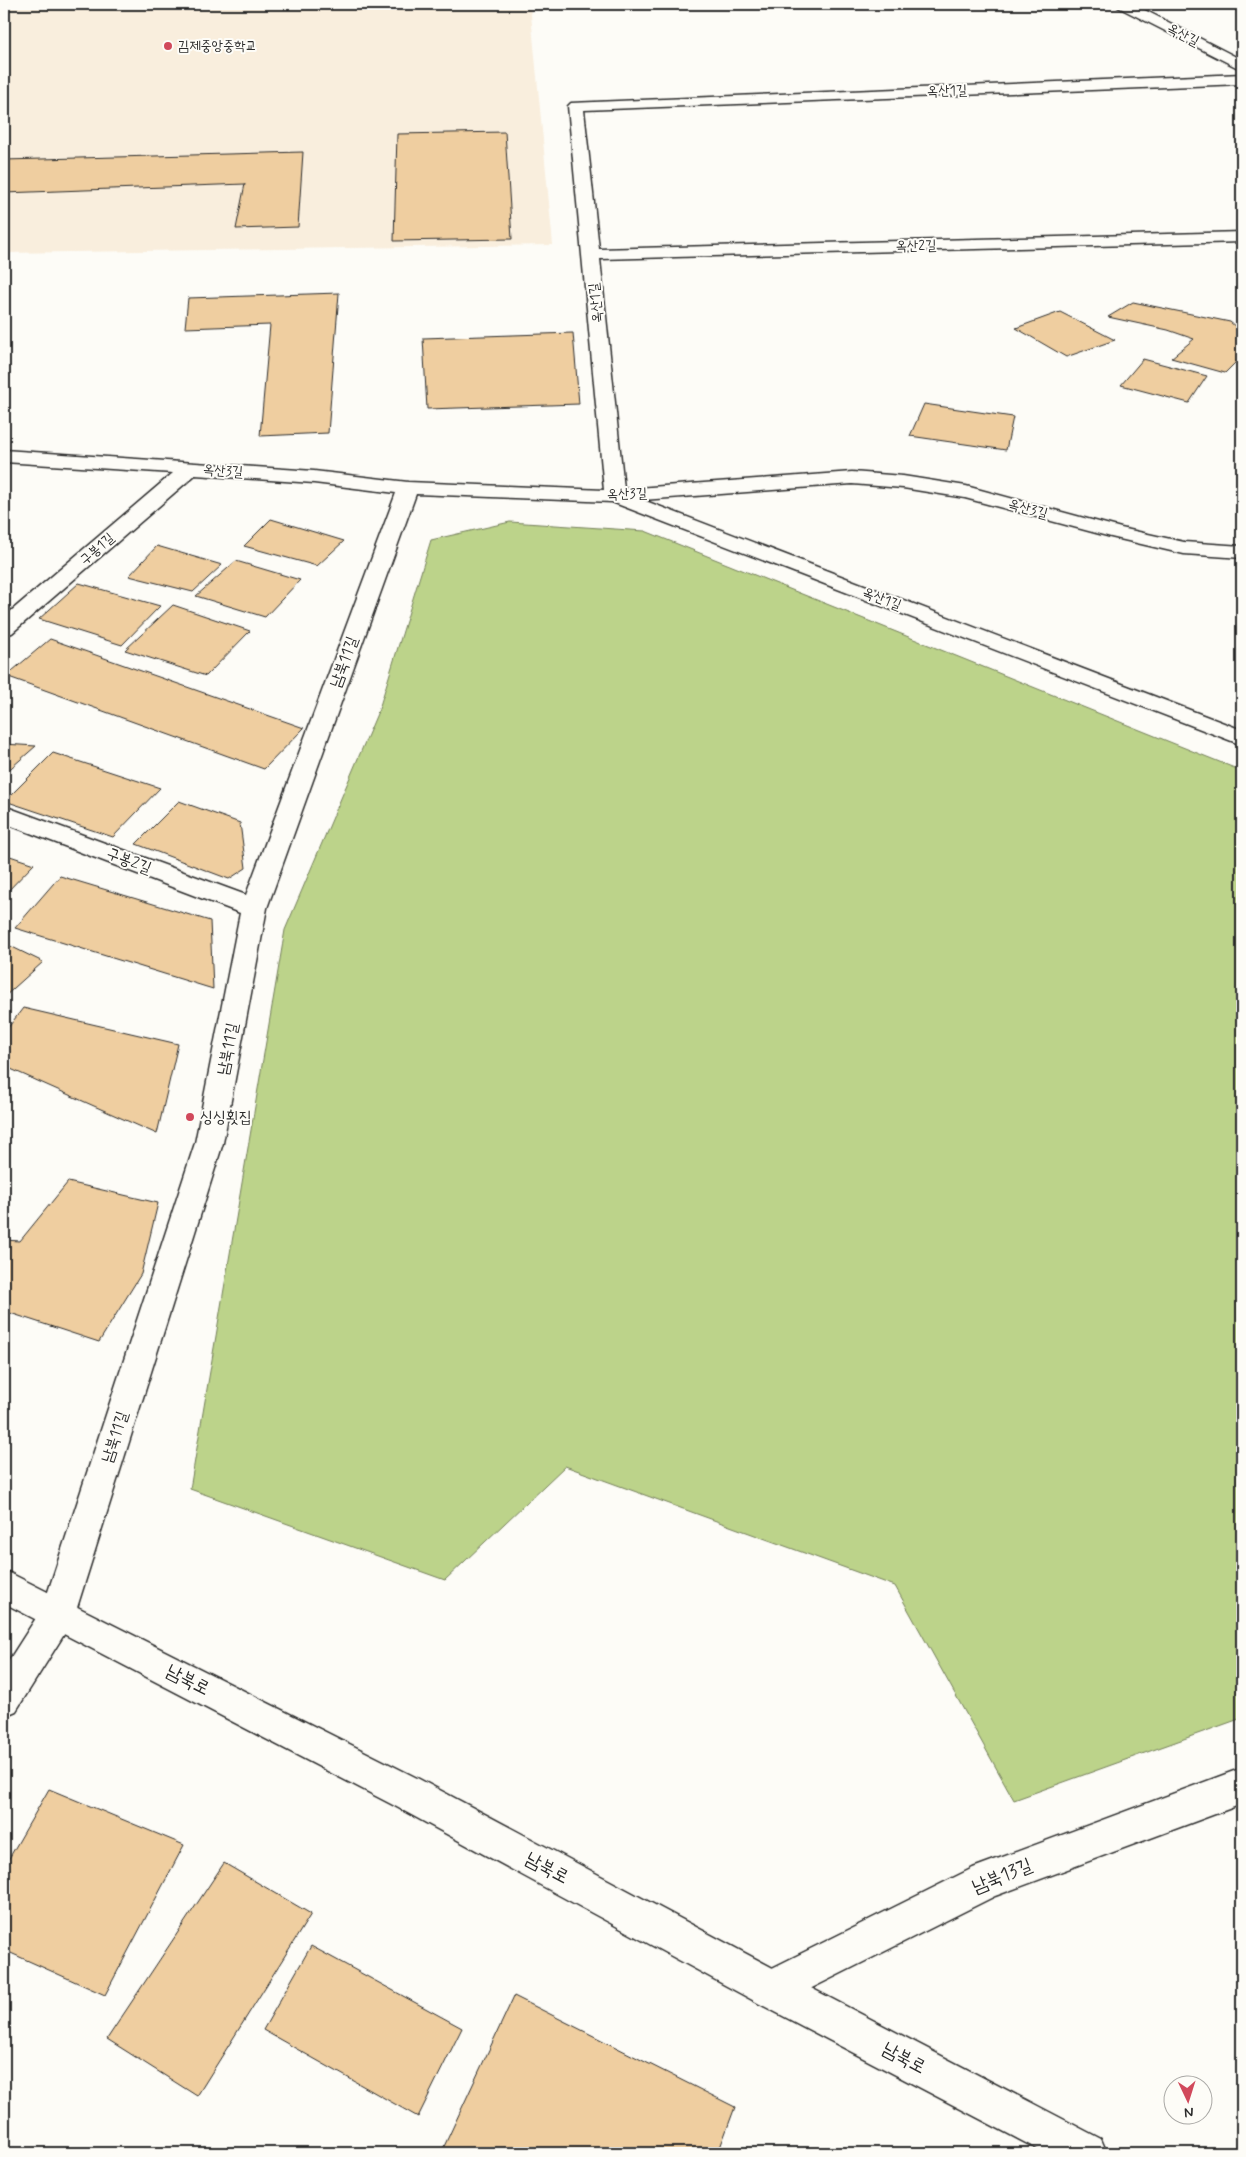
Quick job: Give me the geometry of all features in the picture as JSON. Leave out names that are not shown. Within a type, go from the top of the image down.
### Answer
[{"type":"street","name":"옥산길","points":[[1123,4],[1242,66]]},
{"type":"street","name":"옥산1길","points":[[1242,79],[576,106],[615,496],[1242,738]]},
{"type":"street","name":"옥산2길","points":[[591,254],[1242,237]]},
{"type":"street","name":"옥산3길","points":[[4,456],[314,478],[408,488],[615,496],[852,478],[903,482],[966,492],[1109,531],[1184,548],[1242,552]]},
{"type":"street","name":"구봉1길","points":[[4,628],[190,469]]},
{"type":"street","name":"남북11길","points":[[4,1699],[58,1614],[210,1143],[254,908],[408,488]]},
{"type":"street","name":"구봉2길","points":[[4,814],[254,908]]},
{"type":"street","name":"남북로","points":[[4,1586],[406,1792],[772,1989],[1087,2153]]},
{"type":"street","name":"남북13길","points":[[772,1989],[986,1881],[1242,1786]]},
{"type":"shaded area","name":"김제중앙중학교","points":[[4,4],[530,4],[553,245],[4,253]]},
{"type":"green space","points":[[510,522],[645,531],[1242,771],[1242,1718],[1014,1800],[895,1586],[565,1466],[445,1580],[190,1489],[285,930],[379,709],[431,540]]},
{"type":"building","points":[[505,132],[512,239],[394,241],[397,134]]},
{"type":"building","points":[[303,152],[298,227],[236,229],[245,184],[4,193],[4,160]]},
{"type":"building","points":[[339,293],[328,433],[260,436],[270,325],[185,328],[188,298]]},
{"type":"building","points":[[1133,302],[1230,322],[1242,332],[1242,356],[1225,373],[1171,358],[1194,339],[1168,330],[1108,317]]},
{"type":"building","points":[[1060,312],[1115,340],[1066,357],[1016,328]]},
{"type":"building","points":[[573,333],[579,404],[427,409],[423,338]]},
{"type":"building","points":[[1143,359],[1207,376],[1189,403],[1121,385]]},
{"type":"building","points":[[924,404],[1013,417],[1006,450],[910,436]]},
{"type":"building","points":[[271,519],[344,541],[317,566],[244,546]]},
{"type":"building","points":[[157,546],[222,565],[193,592],[129,576]]},
{"type":"building","points":[[236,561],[300,580],[265,617],[196,596]]},
{"type":"building","points":[[79,583],[160,606],[122,645],[39,619]]},
{"type":"building","points":[[173,605],[250,631],[206,676],[125,650]]},
{"type":"building","points":[[50,639],[304,728],[264,769],[6,676]]},
{"type":"building","points":[[4,744],[36,746],[4,774]]},
{"type":"building","points":[[53,753],[160,788],[113,837],[5,801]]},
{"type":"building","points":[[179,801],[240,823],[246,868],[229,879],[136,844]]},
{"type":"building","points":[[4,854],[34,864],[4,895]]},
{"type":"building","points":[[60,876],[210,921],[213,989],[15,928]]},
{"type":"building","points":[[4,943],[43,962],[4,997]]},
{"type":"building","points":[[23,1008],[178,1044],[157,1134],[4,1066],[4,1033]]},
{"type":"building","points":[[68,1182],[158,1203],[141,1274],[99,1342],[4,1311],[4,1240],[20,1241]]},
{"type":"building","points":[[49,1789],[184,1845],[105,1995],[4,1950],[4,1867]]},
{"type":"building","points":[[224,1863],[311,1914],[197,2096],[107,2039]]},
{"type":"building","points":[[311,1946],[462,2028],[418,2117],[263,2030]]},
{"type":"building","points":[[514,1996],[735,2107],[718,2153],[441,2153]]},
{"type":"place","name":"김제중앙중학교","points":[[168,46]]},
{"type":"place","name":"싱싱횟집","points":[[190,1117]]}]
